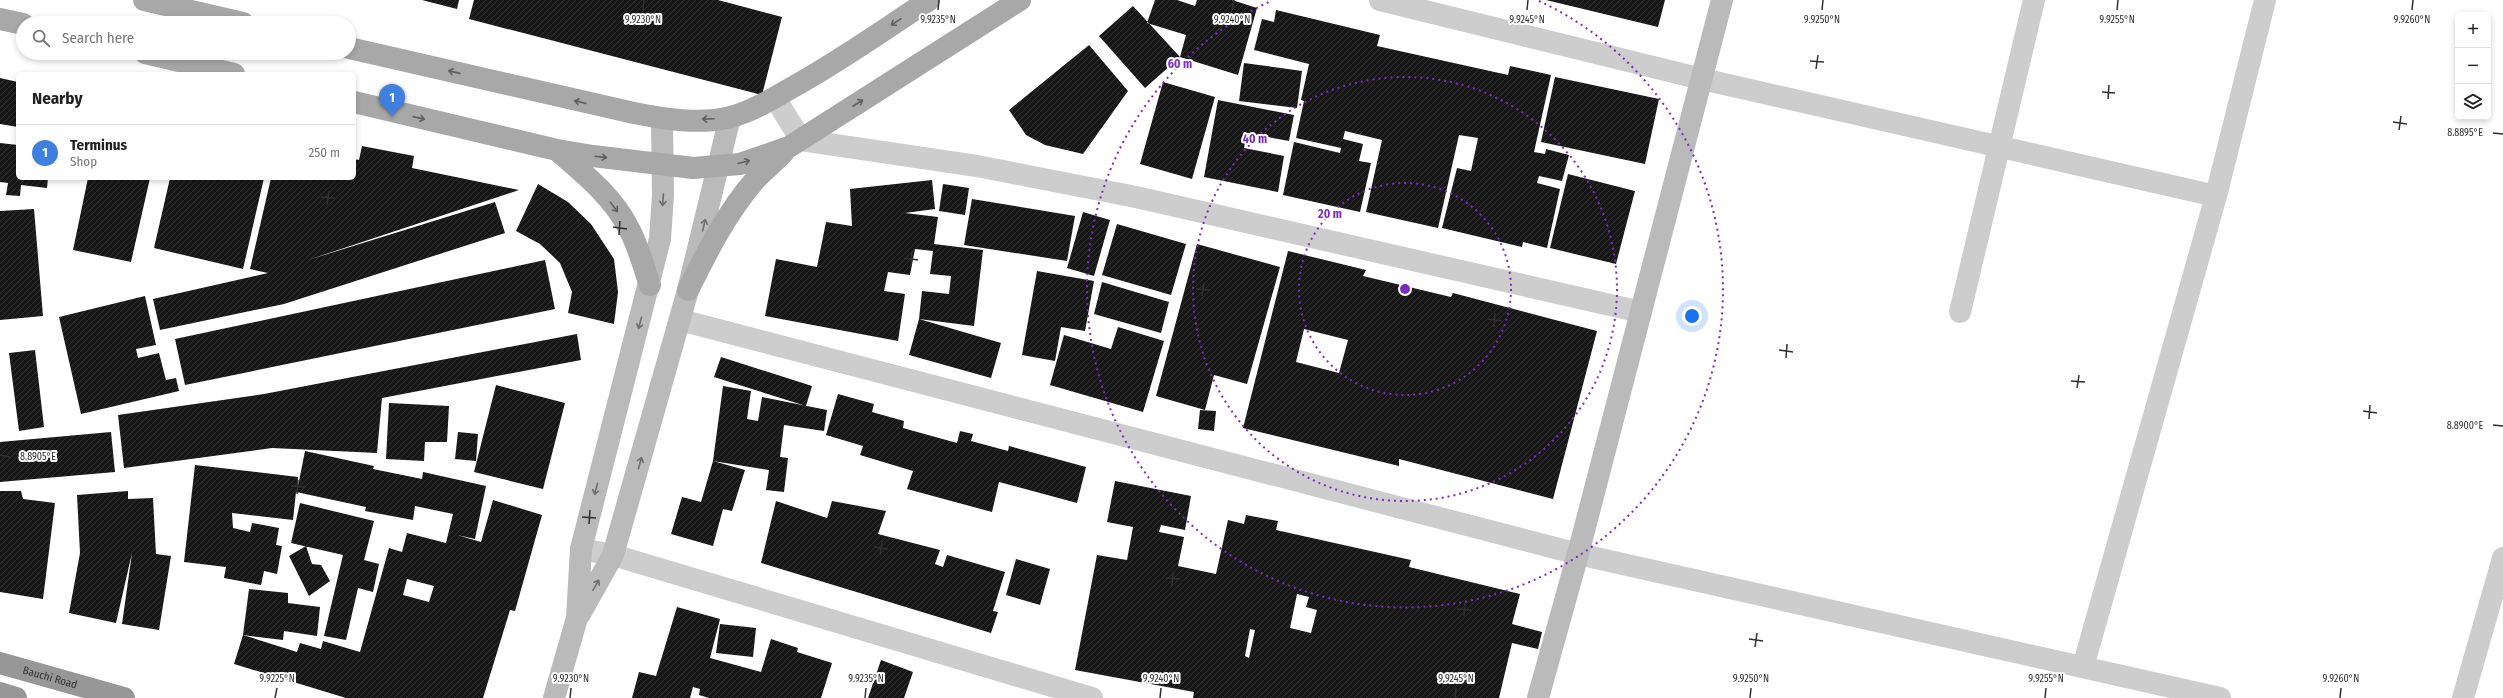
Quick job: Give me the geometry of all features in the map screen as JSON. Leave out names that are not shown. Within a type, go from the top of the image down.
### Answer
[{"type":"highway","name":"Bauchi Road","points":[[0,663],[124,698]]},
{"type":"highway","points":[[0,693],[16,698]]},
{"type":"main road","points":[[144,0],[213,16]]},
{"type":"main road","points":[[356,50],[662,119],[711,120],[730,117],[775,98],[818,73],[928,0]]},
{"type":"main road","points":[[688,290],[710,248],[738,203],[755,180],[795,143],[1020,0]]},
{"type":"main road","points":[[0,19],[16,22]]},
{"type":"main road","points":[[175,60],[226,72]]},
{"type":"main road","points":[[356,102],[557,150],[664,166],[718,167],[740,164],[795,143]]},
{"type":"main road","points":[[557,150],[603,193],[627,224],[637,246],[650,285]]},
{"type":"street","points":[[1380,0],[1702,79],[2216,196]]},
{"type":"street","points":[[1538,698],[1578,554],[1722,0]]},
{"type":"street","points":[[1960,312],[2034,0]]},
{"type":"street","points":[[2083,667],[2216,196],[2265,0]]},
{"type":"street","points":[[775,98],[795,143],[977,166],[1136,197],[1641,312]]},
{"type":"street","points":[[577,618],[613,555],[680,320],[730,117]]},
{"type":"street","points":[[554,698],[577,618],[581,549],[650,285],[660,240],[664,166],[662,119]]},
{"type":"street","points":[[680,320],[1578,554],[2220,698]]},
{"type":"street","points":[[581,549],[613,555],[1092,698]]},
{"type":"street","points":[[2463,698],[2503,558]]},
{"type":"building","points":[[422,0],[459,0],[457,9]]},
{"type":"building","points":[[474,0],[718,0],[782,17],[762,95],[469,19]]},
{"type":"building","points":[[1155,0],[1177,0],[1195,6],[1197,0],[1232,0],[1257,8],[1238,75],[1180,57],[1186,35],[1147,23]]},
{"type":"building","points":[[1546,0],[1665,0],[1658,27]]},
{"type":"building","points":[[1133,6],[1180,57],[1145,88],[1099,36]]},
{"type":"building","points":[[1276,10],[1380,35],[1377,46],[1508,75],[1510,66],[1551,75],[1534,152],[1545,154],[1546,149],[1569,155],[1562,181],[1539,176],[1537,183],[1560,189],[1547,248],[1523,242],[1522,247],[1442,228],[1457,168],[1471,171],[1478,138],[1459,135],[1438,228],[1366,212],[1382,140],[1345,131],[1343,139],[1363,144],[1359,161],[1371,163],[1360,212],[1283,195],[1294,142],[1340,153],[1341,148],[1296,138],[1304,101],[1301,100],[1309,64],[1254,50],[1262,19],[1274,22]]},
{"type":"building","points":[[1089,45],[1128,91],[1083,154],[1045,145],[1026,135],[1009,110]]},
{"type":"building","points":[[1244,63],[1302,71],[1297,108],[1239,101]]},
{"type":"building","points":[[1555,77],[1659,99],[1645,164],[1541,142]]},
{"type":"building","points":[[0,78],[16,82],[16,127],[0,124]]},
{"type":"building","points":[[1163,82],[1215,97],[1192,179],[1140,164]]},
{"type":"building","points":[[1218,100],[1294,115],[1289,141],[1247,133],[1244,148],[1284,156],[1278,192],[1204,177]]},
{"type":"building","points":[[0,143],[16,145],[16,180],[48,180],[47,188],[21,185],[20,196],[6,195],[8,183],[0,182]]},
{"type":"building","points":[[362,146],[414,156],[412,168],[519,190],[308,260],[495,202],[505,233],[284,304],[160,330],[153,299],[268,273],[250,269],[271,180],[356,180],[356,159],[359,160]]},
{"type":"building","points":[[1568,174],[1635,191],[1616,264],[1550,248]]},
{"type":"building","points":[[88,180],[150,180],[131,262],[73,250]]},
{"type":"building","points":[[170,180],[264,180],[243,269],[154,248]]},
{"type":"building","points":[[932,180],[935,209],[905,213],[938,217],[934,244],[983,250],[974,326],[919,319],[922,291],[949,294],[951,276],[930,274],[933,251],[915,249],[910,275],[888,272],[884,291],[905,294],[898,341],[765,316],[776,259],[817,267],[826,222],[852,226],[850,189]]},
{"type":"building","points":[[538,184],[568,202],[591,224],[614,259],[618,292],[614,324],[568,313],[572,292],[560,263],[540,244],[516,231]]},
{"type":"building","points":[[943,184],[969,188],[965,215],[939,211]]},
{"type":"building","points":[[972,199],[1075,216],[1067,261],[964,245]]},
{"type":"building","points":[[34,209],[43,316],[0,320],[0,211]]},
{"type":"building","points":[[1083,212],[1110,220],[1094,276],[1067,268]]},
{"type":"building","points":[[1117,224],[1186,244],[1171,295],[1102,275]]},
{"type":"building","points":[[1197,244],[1280,267],[1247,384],[1214,375],[1205,410],[1156,396]]},
{"type":"building","points":[[1288,251],[1366,270],[1363,276],[1451,297],[1453,293],[1597,331],[1553,499],[1399,459],[1399,466],[1243,428]],"holes":[[[1304,329],[1348,340],[1339,373],[1296,362]]]},
{"type":"building","points":[[545,260],[555,309],[185,385],[175,339]]},
{"type":"building","points":[[1037,271],[1094,281],[1085,331],[1061,327],[1055,361],[1022,355]]},
{"type":"building","points":[[1102,282],[1169,302],[1161,333],[1094,314]]},
{"type":"building","points":[[145,296],[156,345],[136,349],[138,358],[159,353],[166,380],[176,378],[179,391],[81,414],[59,317]]},
{"type":"building","points":[[919,319],[1001,343],[991,378],[909,355]]},
{"type":"building","points":[[1118,327],[1164,341],[1143,412],[1050,385],[1064,335],[1111,349]]},
{"type":"building","points":[[577,334],[581,360],[382,398],[377,453],[272,448],[124,468],[118,415],[264,394]]},
{"type":"building","points":[[35,350],[44,427],[19,431],[9,353]]},
{"type":"building","points":[[721,357],[812,386],[806,406],[714,377]]},
{"type":"building","points":[[496,385],[565,403],[543,489],[474,472]]},
{"type":"building","points":[[723,386],[751,391],[747,419],[758,421],[762,397],[827,410],[824,431],[784,425],[780,457],[788,458],[784,492],[766,490],[769,470],[713,461]]},
{"type":"building","points":[[838,394],[874,404],[872,412],[904,421],[903,428],[957,443],[960,431],[973,434],[971,441],[1008,451],[1009,446],[1086,467],[1077,503],[999,482],[992,512],[907,489],[913,471],[860,455],[863,446],[826,435]]},
{"type":"building","points":[[389,403],[449,406],[447,442],[425,442],[424,461],[386,459]]},
{"type":"building","points":[[1200,410],[1216,411],[1214,431],[1198,429]]},
{"type":"building","points":[[111,432],[115,472],[0,482],[0,442]]},
{"type":"building","points":[[458,432],[478,434],[476,461],[455,459]]},
{"type":"building","points":[[305,451],[374,466],[373,469],[422,479],[423,472],[486,486],[475,539],[457,535],[481,542],[493,500],[542,515],[515,611],[510,610],[483,698],[346,698],[234,664],[243,635],[297,652],[300,643],[321,649],[323,641],[360,652],[389,548],[402,552],[407,533],[446,543],[453,514],[415,506],[413,520],[365,511],[366,507],[296,492],[293,520],[232,513],[233,528],[250,532],[252,523],[279,528],[276,545],[282,546],[277,574],[264,571],[261,585],[224,578],[226,567],[184,562],[195,465],[298,477],[297,491]],"holes":[[[407,579],[434,586],[429,602],[403,595]]]},
{"type":"building","points":[[713,461],[745,470],[732,511],[723,509],[713,546],[671,534],[682,497],[701,502]]},
{"type":"building","points":[[1115,481],[1191,496],[1185,530],[1161,525],[1159,532],[1184,537],[1178,566],[1216,574],[1228,520],[1244,524],[1246,515],[1278,521],[1276,530],[1411,560],[1409,567],[1520,594],[1512,624],[1542,632],[1538,649],[1512,643],[1499,698],[1193,698],[1194,692],[1075,670],[1097,555],[1127,560],[1133,527],[1107,522]],"holes":[[[1297,594],[1309,597],[1306,607],[1317,610],[1311,633],[1290,628]],[[1250,629],[1255,630],[1249,658],[1245,656]]]},
{"type":"building","points":[[0,491],[21,491],[23,499],[55,503],[43,599],[0,592]]},
{"type":"building","points":[[128,491],[128,499],[153,498],[156,554],[171,556],[159,630],[122,624],[132,553],[116,623],[69,613],[80,553],[77,495]]},
{"type":"building","points":[[776,501],[827,518],[832,501],[886,511],[878,534],[940,550],[935,564],[943,567],[947,555],[1005,572],[993,611],[998,612],[991,633],[761,563]]},
{"type":"building","points":[[300,503],[374,521],[364,560],[379,564],[373,592],[358,588],[346,640],[324,636],[343,555],[291,543]]},
{"type":"building","points":[[306,546],[312,564],[321,565],[330,581],[309,596],[289,556]]},
{"type":"building","points":[[1016,559],[1050,569],[1040,605],[1006,595]]},
{"type":"building","points":[[249,589],[288,593],[288,603],[320,607],[317,636],[284,631],[283,640],[243,635]]},
{"type":"building","points":[[677,607],[720,619],[710,658],[761,672],[771,639],[798,648],[797,652],[832,663],[821,698],[709,698],[699,695],[700,689],[693,687],[690,698],[632,698],[639,672],[656,676]]},
{"type":"building","points":[[720,624],[756,628],[753,657],[716,653]]},
{"type":"building","points":[[881,660],[913,672],[904,698],[868,698]]},
{"type":"place","name":"Terminus","points":[[392,117]]}]
